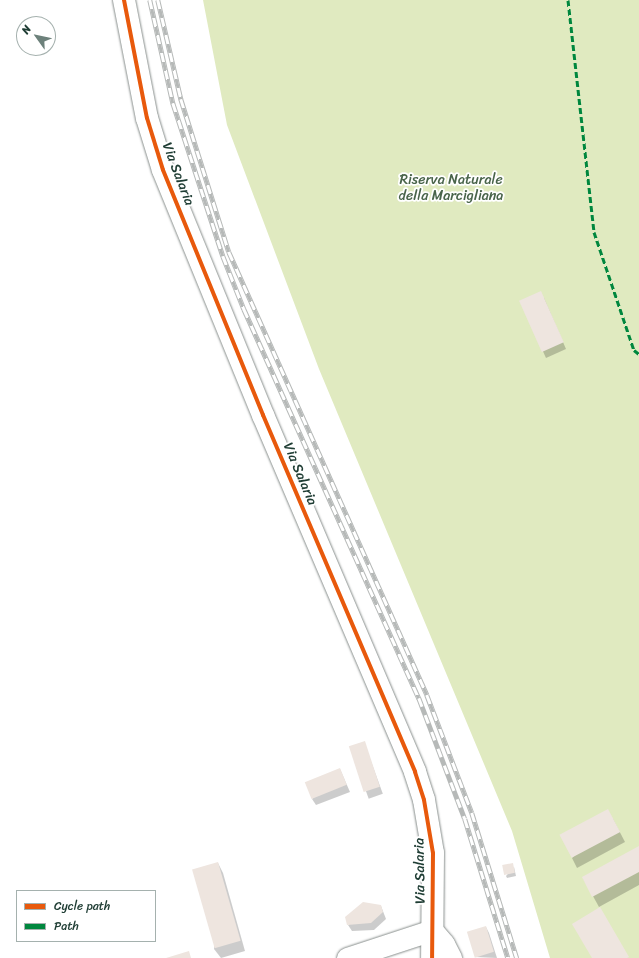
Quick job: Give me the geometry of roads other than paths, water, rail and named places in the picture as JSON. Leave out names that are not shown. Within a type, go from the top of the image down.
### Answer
[{"type":"main road","name":"Via Salaria","points":[[124,0],[147,118],[163,170],[263,415],[415,772],[424,800],[433,853],[432,958]]},
{"type":"lane","points":[[347,958],[432,930],[444,944],[451,958]]},
{"type":"railway","points":[[150,0],[173,103],[223,256],[244,309],[419,698],[465,819],[508,958]]},
{"type":"railway","points":[[158,0],[181,99],[229,252],[427,695],[472,813],[517,958]]},
{"type":"park label","name":"Riserva Naturale della Marcigliana","points":[[451,188]]}]
